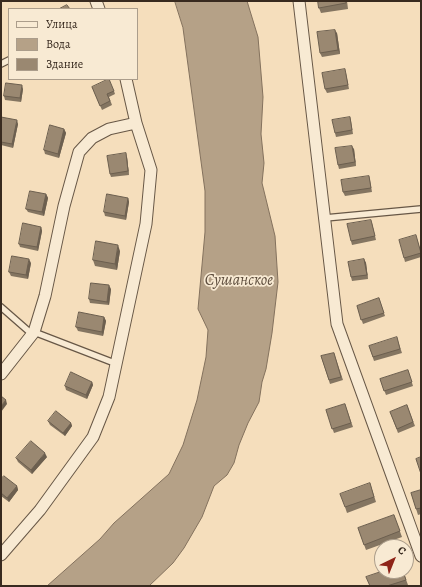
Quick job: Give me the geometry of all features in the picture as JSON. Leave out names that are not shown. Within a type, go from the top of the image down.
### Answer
[{"type":"street","points":[[299,1],[337,324],[421,556]]},
{"type":"street","points":[[1,555],[40,510],[93,437],[109,397],[146,224],[151,170],[136,123],[126,80]]},
{"type":"street","points":[[1,374],[33,333],[45,296],[64,206],[79,152],[92,138],[109,129],[136,123]]},
{"type":"lane","points":[[325,218],[421,209]]},
{"type":"lane","points":[[1,307],[33,333],[117,364]]},
{"type":"water","name":"Сушанское","points":[[175,1],[247,1],[258,37],[263,97],[261,134],[264,163],[262,183],[275,236],[278,282],[272,333],[259,402],[248,423],[239,445],[234,463],[227,475],[214,486],[202,517],[184,548],[173,563],[149,586],[47,586],[100,539],[114,523],[169,474],[183,445],[197,400],[206,357],[208,330],[198,309],[205,232],[205,191],[183,28]]},
{"type":"building","points":[[318,1],[346,1],[346,3],[319,8]]},
{"type":"building","points":[[67,5],[69,8],[61,8]]},
{"type":"building","points":[[335,30],[338,50],[320,53],[317,32]]},
{"type":"building","points":[[345,69],[348,85],[325,89],[322,73]]},
{"type":"building","points":[[109,80],[114,91],[107,94],[110,101],[100,106],[92,87]]},
{"type":"building","points":[[6,83],[22,85],[20,98],[4,96]]},
{"type":"building","points":[[1,117],[17,120],[12,144],[1,142]]},
{"type":"building","points":[[350,117],[352,130],[335,133],[332,120]]},
{"type":"building","points":[[50,125],[64,129],[58,154],[44,150]]},
{"type":"building","points":[[352,146],[355,162],[338,165],[335,148]]},
{"type":"building","points":[[126,153],[128,171],[110,174],[107,156]]},
{"type":"building","points":[[369,176],[371,188],[343,192],[341,180]]},
{"type":"building","points":[[30,191],[46,194],[42,212],[26,209]]},
{"type":"building","points":[[107,194],[128,198],[125,216],[104,212]]},
{"type":"building","points":[[371,220],[375,236],[351,241],[347,224]]},
{"type":"building","points":[[23,223],[41,227],[37,247],[19,244]]},
{"type":"building","points":[[416,235],[421,253],[404,258],[399,240]]},
{"type":"building","points":[[96,241],[118,245],[115,264],[93,260]]},
{"type":"building","points":[[12,256],[29,259],[26,275],[9,272]]},
{"type":"building","points":[[364,259],[367,275],[351,277],[348,262]]},
{"type":"building","points":[[91,283],[109,285],[107,302],[89,299]]},
{"type":"building","points":[[379,298],[384,313],[361,320],[357,306]]},
{"type":"building","points":[[79,312],[104,317],[102,332],[76,327]]},
{"type":"building","points":[[397,337],[400,349],[373,357],[369,346]]},
{"type":"building","points":[[334,353],[341,377],[329,380],[321,356]]},
{"type":"building","points":[[408,370],[412,382],[384,391],[380,379]]},
{"type":"building","points":[[71,372],[92,382],[86,395],[65,386]]},
{"type":"building","points":[[1,396],[6,400],[1,406]]},
{"type":"building","points":[[345,404],[351,423],[332,429],[326,410]]},
{"type":"building","points":[[407,405],[413,422],[397,429],[390,412]]},
{"type":"building","points":[[56,411],[71,423],[63,433],[48,421]]},
{"type":"building","points":[[31,441],[45,453],[31,470],[16,458]]},
{"type":"building","points":[[421,457],[421,474],[416,459]]},
{"type":"building","points":[[4,476],[17,486],[7,498],[1,493],[1,479]]},
{"type":"building","points":[[370,483],[374,497],[345,507],[340,494]]},
{"type":"building","points":[[421,490],[421,508],[416,509],[411,493]]},
{"type":"building","points":[[394,515],[400,531],[379,539],[374,539],[374,541],[364,545],[358,528]]},
{"type":"building","points":[[374,574],[374,579],[406,580],[387,586],[370,586],[366,577]]}]
